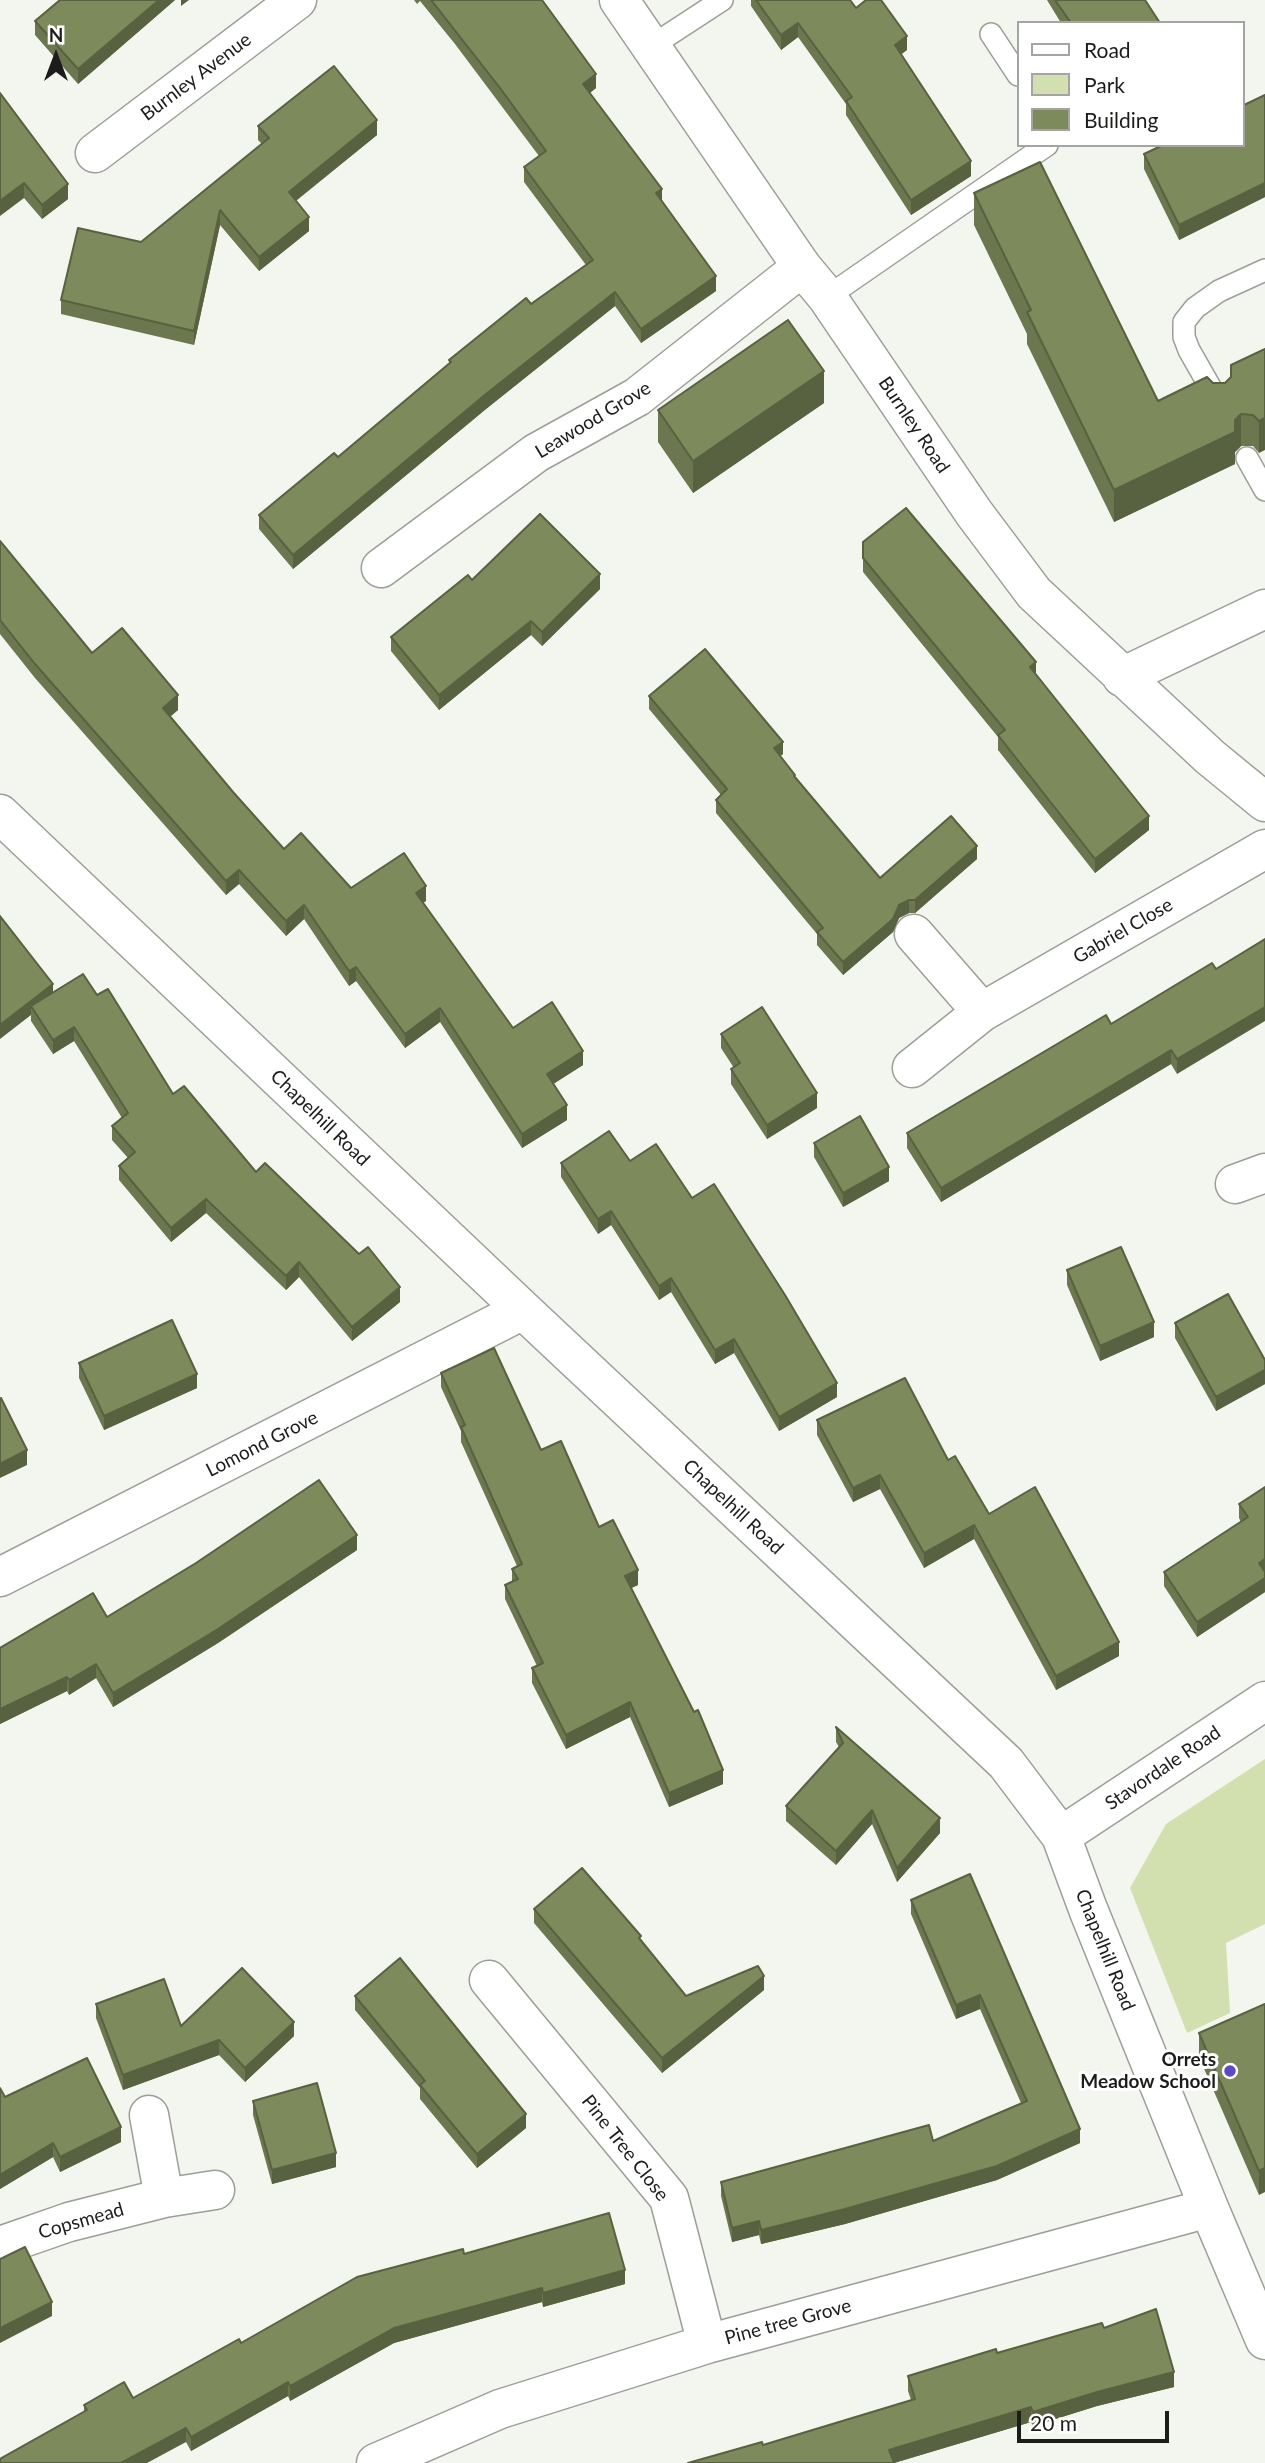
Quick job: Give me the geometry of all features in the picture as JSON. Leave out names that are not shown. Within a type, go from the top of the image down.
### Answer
[{"type":"street","name":"Burnley Avenue","points":[[95,153],[297,0]]},
{"type":"street","name":"Burnley Road","points":[[619,0],[974,513],[1034,593],[1210,757],[1265,802]]},
{"type":"street","name":"Leawood Grove","points":[[381,568],[536,453],[637,397],[802,267]]},
{"type":"street","points":[[1122,677],[1265,609]]},
{"type":"street","name":"Chapelhill Road","points":[[0,814],[1006,1763],[1061,1836],[1209,2208],[1265,2340]]},
{"type":"street","name":"Gabriel Close","points":[[912,1068],[982,1012],[1265,849]]},
{"type":"street","points":[[914,934],[982,1012]]},
{"type":"street","name":"Lomond Grove","points":[[0,1577],[523,1310]]},
{"type":"street","name":"Stavordale Road","points":[[1061,1836],[1265,1700]]},
{"type":"street","name":"Pine Tree Close","points":[[489,1980],[669,2198],[708,2344]]},
{"type":"street","points":[[149,2115],[164,2198]]},
{"type":"street","name":"Copsmead","points":[[0,2246],[69,2222],[164,2198],[215,2190]]},
{"type":"street","name":"Pine tree Grove","points":[[376,2463],[500,2409],[708,2344],[1209,2208]]},
{"type":"lane","points":[[650,47],[722,0]]},
{"type":"lane","points":[[990,34],[1016,72]]},
{"type":"lane","points":[[827,297],[1044,147]]},
{"type":"lane","points":[[1219,403],[1189,350],[1184,337],[1184,322],[1195,308],[1219,291],[1265,270]]},
{"type":"lane","points":[[1247,458],[1265,490]]},
{"type":"green space","points":[[1265,1759],[1265,1924],[1226,1943],[1230,2013],[1187,2033],[1130,1888],[1166,1824]]},
{"type":"building","points":[[60,0],[159,0],[78,69],[35,21]]},
{"type":"building","points":[[431,0],[542,0],[596,74],[583,84],[662,189],[656,193],[716,276],[641,329],[615,292],[486,394],[293,555],[259,515],[334,453],[338,457],[451,362],[449,360],[526,298],[531,304],[593,260],[524,167],[546,151]]},
{"type":"building","points":[[756,0],[850,0],[856,8],[866,0],[881,0],[907,36],[895,45],[971,161],[911,200],[846,101],[852,97],[798,23],[781,35]]},
{"type":"building","points":[[1055,0],[1145,0],[1159,21],[1070,21]]},
{"type":"building","points":[[334,66],[377,120],[289,192],[309,217],[259,257],[220,210],[194,331],[61,300],[78,228],[141,242],[269,138],[258,126]]},
{"type":"building","points":[[0,93],[68,184],[42,205],[24,183],[0,201]]},
{"type":"building","points":[[1265,95],[1265,183],[1179,225],[1144,154],[1159,147],[1244,147],[1244,105]]},
{"type":"building","points":[[1040,162],[1158,401],[1207,377],[1213,383],[1225,383],[1231,377],[1231,365],[1265,349],[1265,418],[1259,421],[1253,415],[1241,414],[1235,420],[1235,432],[1114,490],[1027,312],[1031,310],[974,193]]},
{"type":"building","points":[[788,320],[824,371],[693,461],[658,410]]},
{"type":"building","points":[[906,508],[1036,662],[1030,667],[1149,816],[1095,859],[998,735],[1005,730],[863,558],[863,542]]},
{"type":"building","points":[[540,514],[600,574],[542,632],[531,621],[439,695],[391,637],[468,575],[472,580]]},
{"type":"building","points":[[0,541],[92,653],[122,628],[178,695],[163,708],[284,849],[301,833],[351,888],[404,853],[426,886],[416,893],[513,1028],[552,1002],[583,1051],[547,1074],[567,1105],[522,1134],[440,1008],[405,1034],[356,967],[349,971],[304,905],[286,921],[239,870],[226,881],[35,664],[0,620]]},
{"type":"building","points":[[705,649],[783,742],[774,748],[794,776],[880,878],[951,816],[977,846],[915,900],[899,905],[893,919],[843,962],[817,932],[823,928],[716,800],[727,789],[649,696]]},
{"type":"building","points":[[0,916],[53,984],[0,1025]]},
{"type":"building","points":[[1265,939],[1265,1007],[1177,1059],[1171,1050],[941,1188],[907,1133],[1106,1015],[1111,1024],[1212,963],[1216,969]]},
{"type":"building","points":[[83,974],[97,995],[108,989],[173,1094],[184,1086],[256,1172],[265,1163],[359,1254],[368,1247],[400,1287],[352,1327],[299,1262],[286,1276],[206,1199],[171,1228],[119,1166],[135,1152],[112,1126],[128,1113],[74,1027],[53,1040],[31,1006]]},
{"type":"building","points":[[762,1007],[817,1093],[767,1125],[731,1069],[740,1063],[721,1034]]},
{"type":"building","points":[[860,1116],[889,1167],[843,1193],[814,1143]]},
{"type":"building","points":[[609,1131],[630,1161],[656,1144],[692,1198],[714,1184],[837,1383],[779,1417],[734,1339],[715,1350],[671,1278],[659,1286],[611,1211],[598,1219],[561,1163]]},
{"type":"building","points":[[1121,1247],[1154,1322],[1100,1346],[1067,1270]]},
{"type":"building","points":[[1228,1294],[1265,1360],[1265,1370],[1216,1397],[1175,1323]]},
{"type":"building","points":[[172,1320],[197,1374],[104,1416],[79,1363]]},
{"type":"building","points":[[494,1348],[541,1450],[561,1441],[599,1527],[613,1520],[638,1570],[625,1576],[694,1712],[698,1710],[723,1770],[669,1793],[630,1702],[566,1735],[532,1668],[543,1663],[505,1585],[518,1579],[512,1569],[522,1564],[461,1427],[465,1425],[441,1373]]},
{"type":"building","points":[[905,1378],[948,1460],[955,1456],[989,1514],[1035,1487],[1119,1642],[1056,1676],[974,1525],[924,1553],[880,1475],[853,1488],[817,1420]]},
{"type":"building","points":[[0,1399],[27,1450],[0,1464]]},
{"type":"building","points":[[319,1480],[357,1535],[218,1629],[113,1693],[96,1664],[69,1680],[67,1677],[0,1709],[0,1648],[93,1593],[107,1617],[196,1563]]},
{"type":"building","points":[[1265,1487],[1265,1559],[1259,1563],[1265,1572],[1265,1578],[1197,1622],[1164,1572],[1248,1517],[1239,1504]]},
{"type":"building","points":[[836,1727],[940,1818],[897,1868],[872,1810],[836,1851],[786,1806],[843,1743]]},
{"type":"building","points":[[582,1868],[641,1936],[639,1938],[686,1996],[758,1966],[764,1976],[662,2058],[534,1909]]},
{"type":"building","points":[[970,1874],[1080,2129],[997,2166],[761,2230],[759,2221],[732,2228],[721,2182],[929,2125],[933,2141],[1027,2101],[980,1995],[956,2005],[911,1900]]},
{"type":"building","points":[[400,1958],[526,2114],[477,2154],[420,2085],[425,2081],[355,1996]]},
{"type":"building","points":[[242,1968],[294,2022],[245,2068],[219,2040],[123,2075],[96,2004],[164,1979],[181,2026]]},
{"type":"building","points":[[1265,2004],[1265,2168],[1259,2171],[1199,2033]]},
{"type":"building","points":[[87,2058],[121,2127],[60,2157],[53,2143],[0,2175],[0,2088],[5,2097]]},
{"type":"building","points":[[317,2083],[336,2153],[272,2170],[253,2101]]},
{"type":"building","points":[[609,2213],[625,2270],[543,2293],[542,2288],[394,2328],[290,2386],[288,2382],[191,2437],[186,2428],[121,2463],[0,2463],[0,2459],[87,2410],[84,2405],[124,2382],[133,2398],[239,2339],[241,2343],[357,2277],[463,2249],[464,2254]]},
{"type":"building","points":[[25,2247],[52,2302],[0,2328],[0,2259]]},
{"type":"building","points":[[1156,2309],[1174,2372],[1033,2412],[1031,2407],[889,2450],[894,2463],[688,2463],[762,2442],[763,2445],[915,2399],[908,2376],[996,2349],[997,2353],[1102,2323],[1104,2328]]},
{"type":"place","name":"Orrets Meadow School","points":[[1230,2071]]}]
